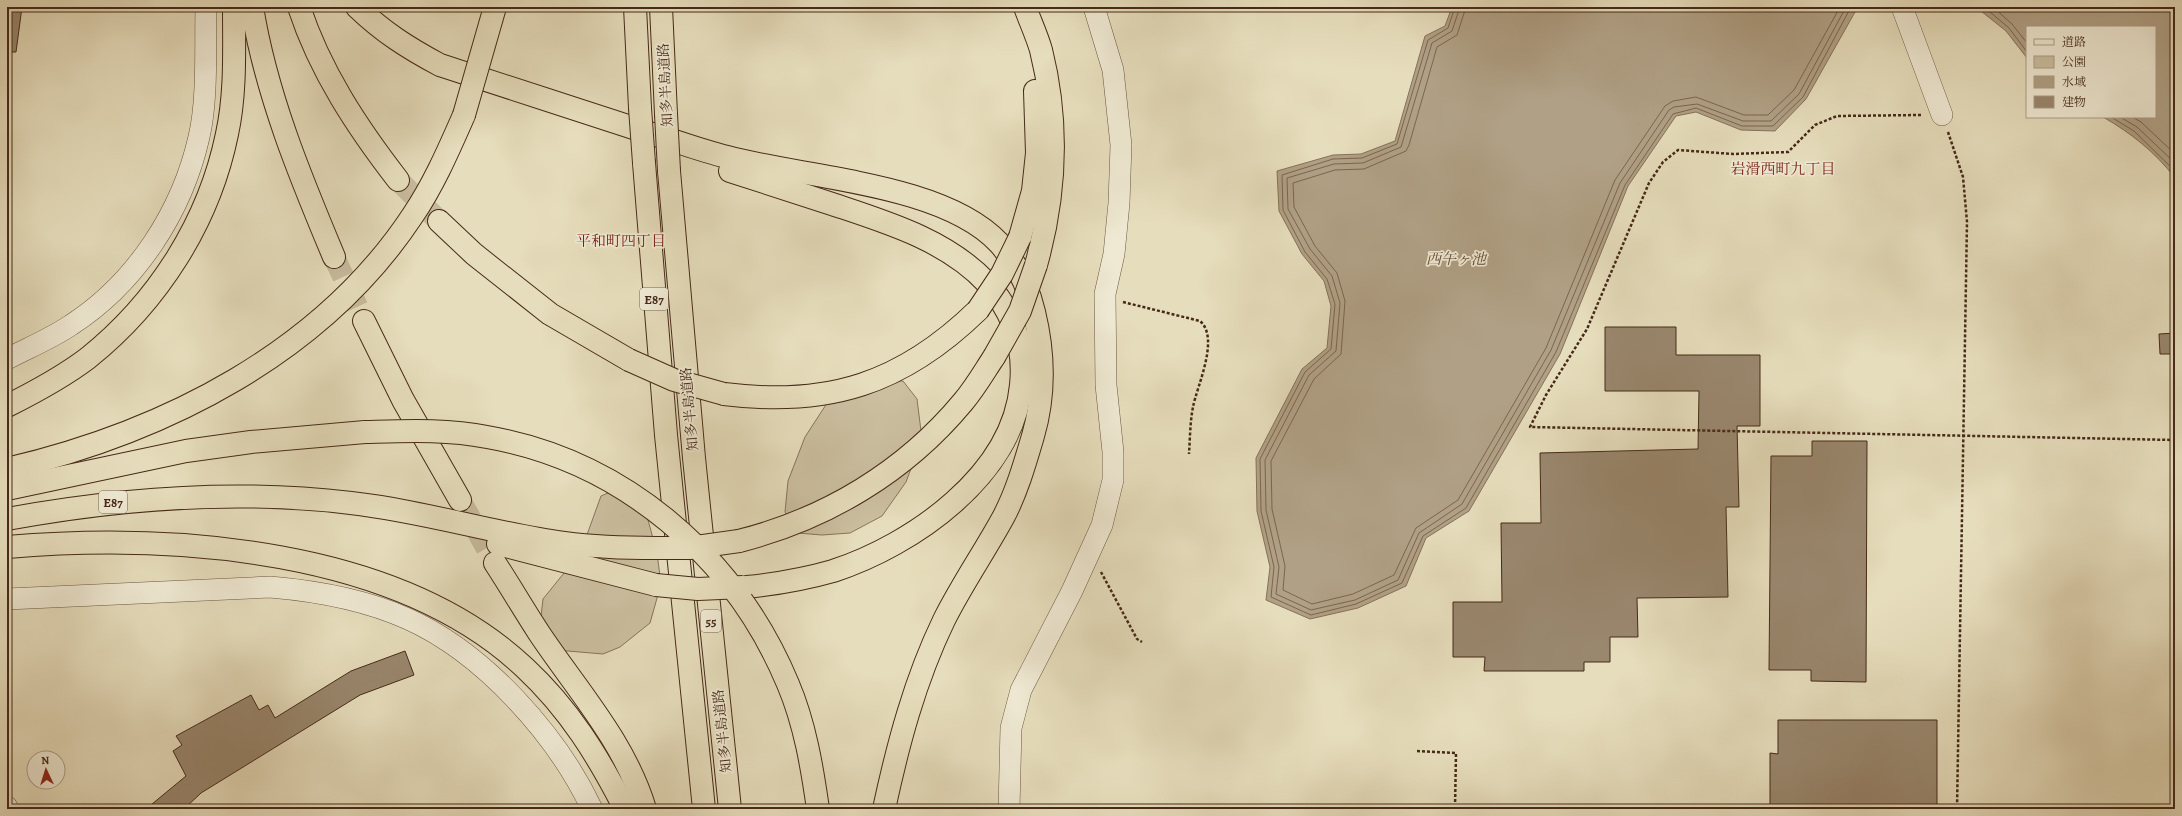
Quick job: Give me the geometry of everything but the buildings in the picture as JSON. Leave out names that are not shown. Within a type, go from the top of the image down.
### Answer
[{"type":"highway","points":[[7,406],[38,391],[88,358],[128,321],[167,276],[194,230],[215,182],[228,133],[233,81],[234,7]]},
{"type":"highway","points":[[252,7],[264,66],[276,107],[297,165],[334,256]]},
{"type":"highway","points":[[299,7],[315,49],[352,118],[398,180]]},
{"type":"highway","points":[[357,7],[374,23],[404,46],[440,65],[726,157],[796,173],[874,186],[915,197],[947,208],[976,224],[998,242],[1018,269],[1029,295],[1040,334],[1043,366],[1040,402],[1034,433],[1005,513],[945,619],[922,669],[907,718],[884,809]]},
{"type":"highway","points":[[7,469],[103,441],[175,411],[243,376],[297,339],[360,282],[413,215],[431,184],[464,115],[496,7]]},
{"type":"highway","name":"知多半島道路","points":[[635,7],[640,108],[666,435],[704,809]]},
{"type":"highway","name":"知多半島道路","points":[[661,7],[669,171],[692,432],[730,809]]},
{"type":"highway","points":[[220,496],[263,496],[351,503],[429,515],[562,542],[611,548],[689,548],[739,541],[767,534],[800,522],[874,483],[935,433],[964,402],[994,357],[1020,311],[1036,264],[1049,206],[1054,170],[1053,132],[1049,91],[1041,49],[1024,7]]},
{"type":"highway","points":[[439,221],[474,254],[550,314],[629,360],[674,380],[724,394],[784,399],[834,393],[880,378],[923,356],[961,327],[978,310],[1002,274],[1020,237],[1033,191],[1037,153],[1036,111],[1024,7]]},
{"type":"highway","points":[[220,496],[296,510],[390,521],[488,542],[620,578],[656,585],[698,589],[746,587],[791,581],[833,570],[872,555],[906,536],[960,496],[996,456],[1006,438],[1016,414],[1022,375],[1018,336],[1010,315],[986,282],[953,255],[930,241],[869,216],[628,135],[614,122]]},
{"type":"highway","points":[[364,321],[403,400],[460,500]]},
{"type":"highway","points":[[7,489],[186,451],[251,442],[365,432],[429,431],[458,433],[488,437],[520,444],[550,453],[582,466],[632,493],[656,510],[688,537],[716,566],[754,617],[774,652],[789,685],[809,752],[818,809]]},
{"type":"highway","name":"E87","points":[[7,519],[103,503],[184,496],[220,496]]},
{"type":"highway","points":[[7,547],[74,543],[123,543],[207,548],[262,555],[351,575],[431,604],[468,624],[498,645],[525,668],[550,693],[573,720],[592,748],[625,809]]},
{"type":"highway","points":[[495,563],[539,633],[609,732],[631,773],[645,809]]},
{"type":"street","points":[[7,359],[71,326],[102,302],[134,272],[162,228],[188,178],[200,136],[205,82],[206,7]]},
{"type":"street","points":[[1009,809],[1011,728],[1021,690],[1072,591],[1102,525],[1113,480],[1113,452],[1106,385],[1105,299],[1114,254],[1119,203],[1121,146],[1113,70],[1094,7]]},
{"type":"street","points":[[1902,7],[1942,115]]},
{"type":"street","points":[[7,599],[270,587],[307,590],[342,597],[409,619],[464,652],[519,704],[567,762],[592,809]]},
{"type":"path","points":[[1958,809],[1962,435],[1967,222],[1963,177],[1942,115],[1837,116],[1815,125],[1788,152],[1733,154],[1678,150],[1663,162],[1649,182],[1587,328],[1546,395],[1530,426],[1962,435],[2175,440]]},
{"type":"path","points":[[1105,299],[1129,303],[1200,321],[1206,326],[1208,335],[1207,356],[1193,408],[1189,454]]},
{"type":"path","points":[[1087,558],[1096,564],[1137,639],[1142,642]]},
{"type":"path","points":[[1417,751],[1456,753],[1455,809]]},
{"type":"green space","points":[[864,381],[903,381],[917,399],[922,439],[906,482],[882,516],[850,533],[822,535],[797,533],[785,512],[788,481],[805,437],[829,400]]},
{"type":"green space","points":[[622,487],[642,498],[657,553],[661,584],[650,623],[620,647],[603,654],[556,650],[540,625],[543,599],[564,573],[588,532],[601,496]]},
{"type":"water","name":"西午ヶ池","points":[[1452,7],[1855,7],[1855,12],[1806,99],[1775,131],[1741,130],[1696,112],[1676,116],[1628,186],[1560,354],[1469,511],[1426,538],[1406,586],[1358,608],[1310,619],[1266,600],[1270,567],[1257,511],[1256,458],[1302,369],[1327,348],[1331,306],[1324,281],[1302,254],[1279,211],[1277,171],[1333,155],[1361,154],[1395,141],[1425,36],[1445,26]]},
{"type":"water","points":[[1976,7],[2175,7],[2175,178],[2151,151],[2105,118],[2156,118],[2156,26],[2026,26],[2026,57],[2006,31]]},
{"type":"tunnel","points":[[398,180],[439,221]]},
{"type":"tunnel","points":[[334,257],[364,321]]},
{"type":"tunnel","points":[[460,500],[495,563]]},
{"type":"district","name":"岩滑西町九丁目","points":[[1783,169]]},
{"type":"district","name":"平和町四丁目","points":[[621,241]]}]
